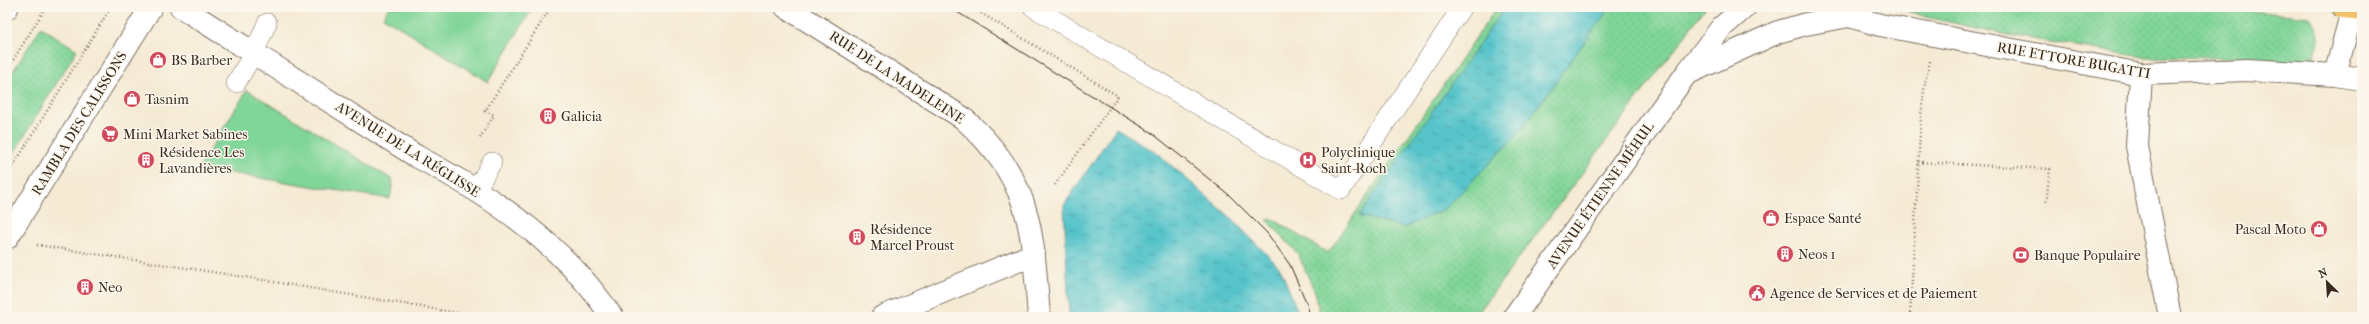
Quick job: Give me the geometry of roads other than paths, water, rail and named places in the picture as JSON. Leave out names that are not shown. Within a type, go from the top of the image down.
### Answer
[{"type":"street","name":"RAMBLA DES CALISSONS","points":[[7,238],[151,7]]},
{"type":"street","name":"AVENUE DE LA RÉGLISSE","points":[[181,7],[416,156],[476,190],[517,218],[557,251],[612,317]]},
{"type":"street","name":"RUE DE LA MADELEINE","points":[[786,7],[951,110],[983,136],[1002,160],[1019,191],[1031,228],[1039,317]]},
{"type":"street","name":"AVENUE ÉTIENNE MÉHUL","points":[[1514,317],[1686,74],[1722,28],[1744,7]]},
{"type":"street","points":[[2335,75],[2351,8]]},
{"type":"street","points":[[1686,74],[1778,32],[1847,12]]},
{"type":"street","name":"RUE ETTORE BUGATTI","points":[[1847,12],[1880,25],[2141,74],[2247,70],[2335,75],[2362,79]]},
{"type":"street","points":[[2141,74],[2137,146],[2170,317]]},
{"type":"street","points":[[882,317],[1034,254]]},
{"type":"lane","points":[[1033,7],[1341,190],[1462,7]]},
{"type":"lane","points":[[236,83],[254,53],[267,23]]},
{"type":"lane","points":[[476,190],[492,162]]},
{"type":"water","points":[[1505,7],[1610,7],[1519,133],[1445,209],[1404,228],[1359,216]]},
{"type":"water","points":[[1116,128],[1158,154],[1228,215],[1280,268],[1300,317],[1069,317],[1064,205]]},
{"type":"tram line","points":[[949,7],[1152,133],[1229,195],[1267,233],[1290,265],[1307,304],[1310,317]]},
{"type":"place","name":"BS Barber","points":[[158,60]]},
{"type":"place","name":"Tasnim","points":[[132,99]]},
{"type":"place","name":"Galicia","points":[[548,116]]},
{"type":"place","name":"Mini Market Sabines","points":[[110,134]]},
{"type":"place","name":"Résidence Les Lavandières","points":[[146,160]]},
{"type":"place","name":"Polyclinique Saint-Roch","points":[[1308,160]]},
{"type":"place","name":"Espace Santé","points":[[1771,218]]},
{"type":"place","name":"Pascal Moto","points":[[2319,229]]},
{"type":"place","name":"Résidence Marcel Proust","points":[[857,237]]},
{"type":"place","name":"Neos 1","points":[[1785,254]]},
{"type":"place","name":"Banque Populaire","points":[[2021,255]]},
{"type":"place","name":"Neo","points":[[85,287]]},
{"type":"place","name":"Agence de Services et de Paiement","points":[[1757,293]]}]
